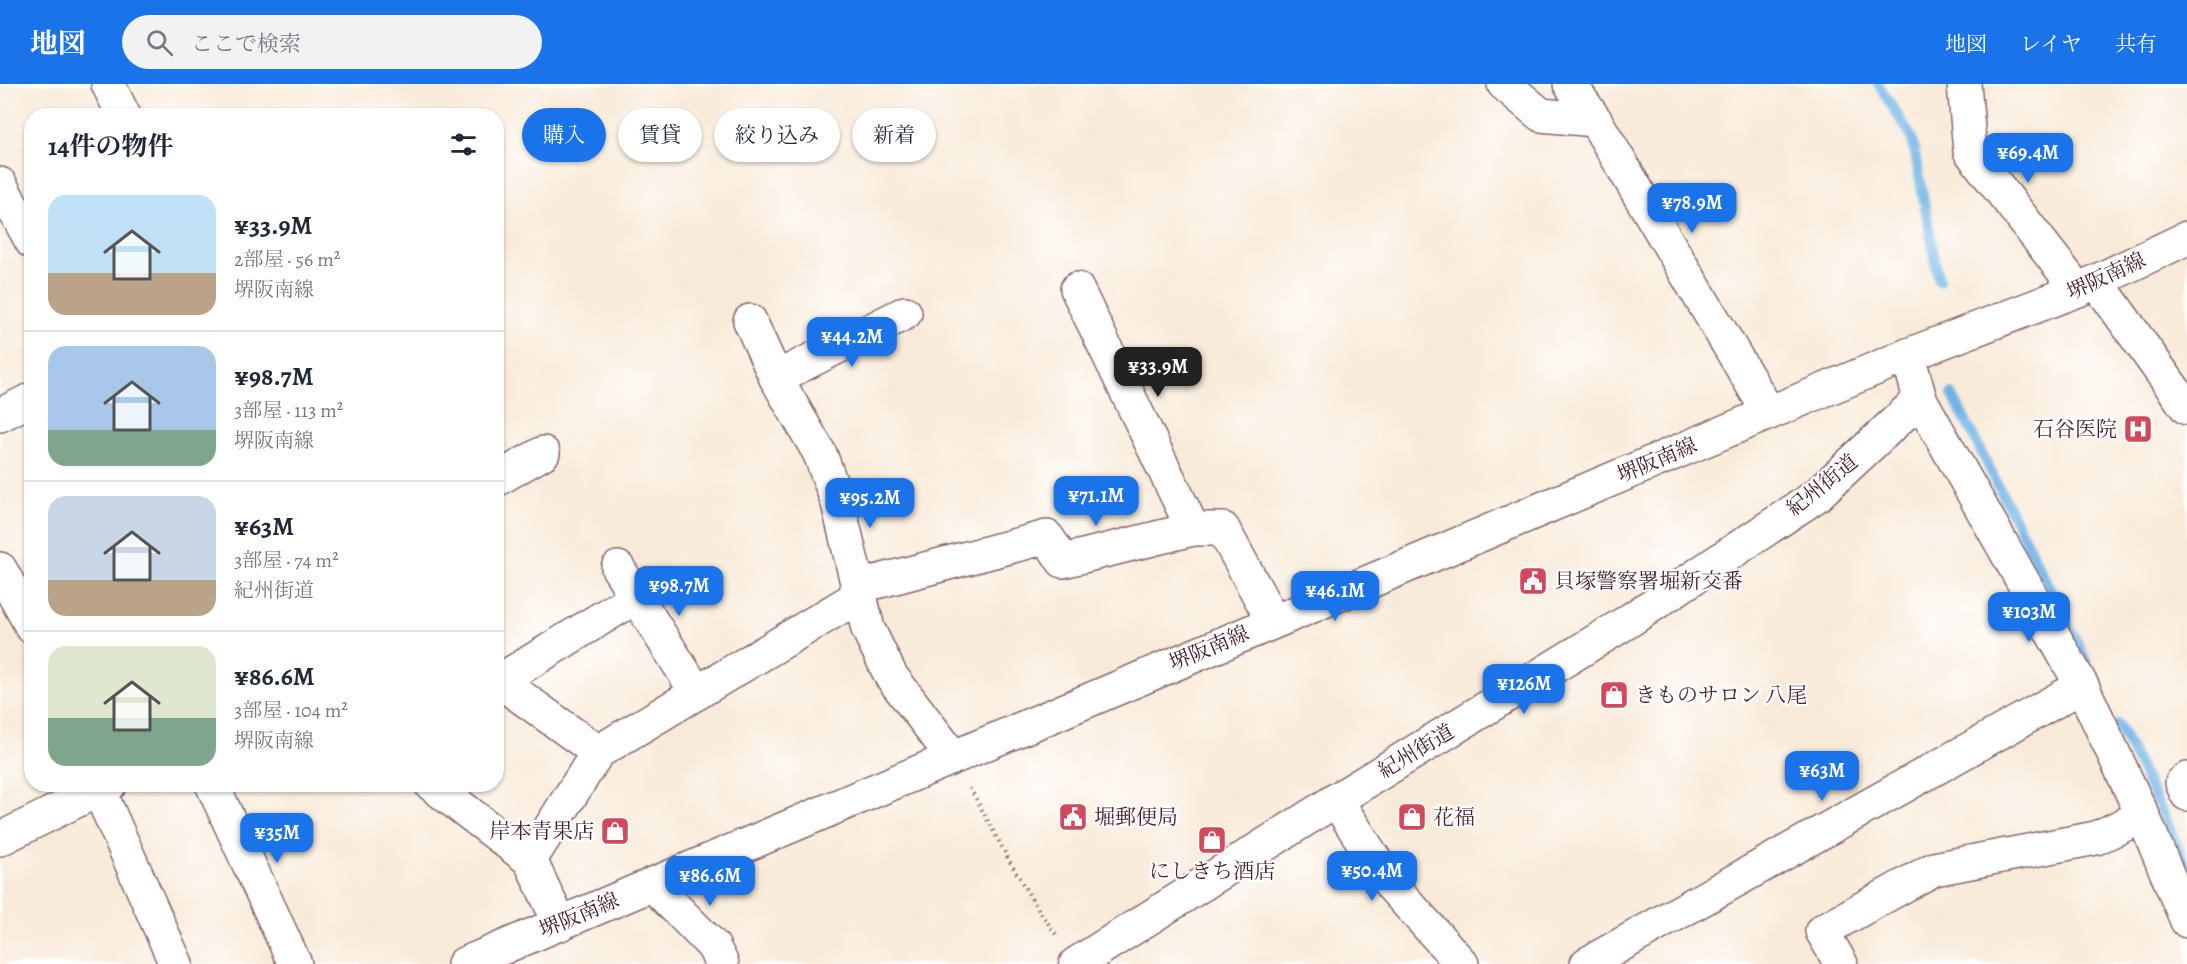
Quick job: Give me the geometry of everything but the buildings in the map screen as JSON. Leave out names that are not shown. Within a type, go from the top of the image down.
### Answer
[{"type":"street","points":[[108,84],[120,108]]},
{"type":"street","points":[[1504,84],[1541,115],[1595,120]]},
{"type":"street","points":[[1570,84],[1595,120],[1768,413]]},
{"type":"street","points":[[1964,84],[1970,152],[2088,286],[2187,408]]},
{"type":"street","points":[[0,184],[24,228]]},
{"type":"street","name":"堺阪南線","points":[[464,964],[1768,413],[1908,355],[2088,286],[2187,238]]},
{"type":"street","points":[[1077,289],[1193,529]]},
{"type":"street","points":[[776,378],[905,313]]},
{"type":"street","points":[[750,321],[776,378],[820,454],[838,503],[868,629],[891,676],[953,758]]},
{"type":"street","points":[[1908,355],[1920,399],[2082,686],[2143,816],[2187,921]]},
{"type":"street","name":"紀州街道","points":[[1077,964],[1336,800],[1627,622],[1816,496],[1920,399]]},
{"type":"street","points":[[0,415],[24,403]]},
{"type":"street","points":[[504,475],[543,453]]},
{"type":"street","points":[[530,860],[598,752],[858,592],[1047,537],[1063,561],[1193,529],[1223,529],[1273,621]]},
{"type":"street","points":[[618,568],[697,693]]},
{"type":"street","points":[[0,569],[24,612]]},
{"type":"street","points":[[504,676],[636,597]]},
{"type":"street","points":[[504,684],[598,752]]},
{"type":"street","points":[[1587,964],[2082,686]]},
{"type":"street","points":[[2187,779],[2182,783],[2187,794]]},
{"type":"street","points":[[0,839],[97,792]]},
{"type":"street","points":[[107,792],[176,964]]},
{"type":"street","points":[[216,792],[295,964]]},
{"type":"street","points":[[441,792],[530,860],[560,924]]},
{"type":"street","points":[[1336,800],[1391,885],[1459,963]]},
{"type":"street","points":[[1841,964],[1822,931],[1934,869],[2096,838],[2143,816]]},
{"type":"street","points":[[652,884],[713,946],[722,964]]},
{"type":"path","points":[[953,758],[1035,907],[1077,964]]},
{"type":"waterway","points":[[1878,84],[1912,138],[1939,281]]},
{"type":"waterway","points":[[1952,394],[2087,662]]},
{"type":"waterway","points":[[2118,724],[2166,820],[2187,869]]},
{"type":"place","name":"石谷医院","points":[[2138,429]]},
{"type":"place","name":"貝塚警察署堀新交番","points":[[1533,581]]},
{"type":"place","name":"きものサロン 八尾","points":[[1614,695]]},
{"type":"place","name":"堀郵便局","points":[[1073,817]]},
{"type":"place","name":"花福","points":[[1412,817]]},
{"type":"place","name":"岸本青果店","points":[[615,831]]},
{"type":"place","name":"にしきち酒店","points":[[1212,840]]}]
